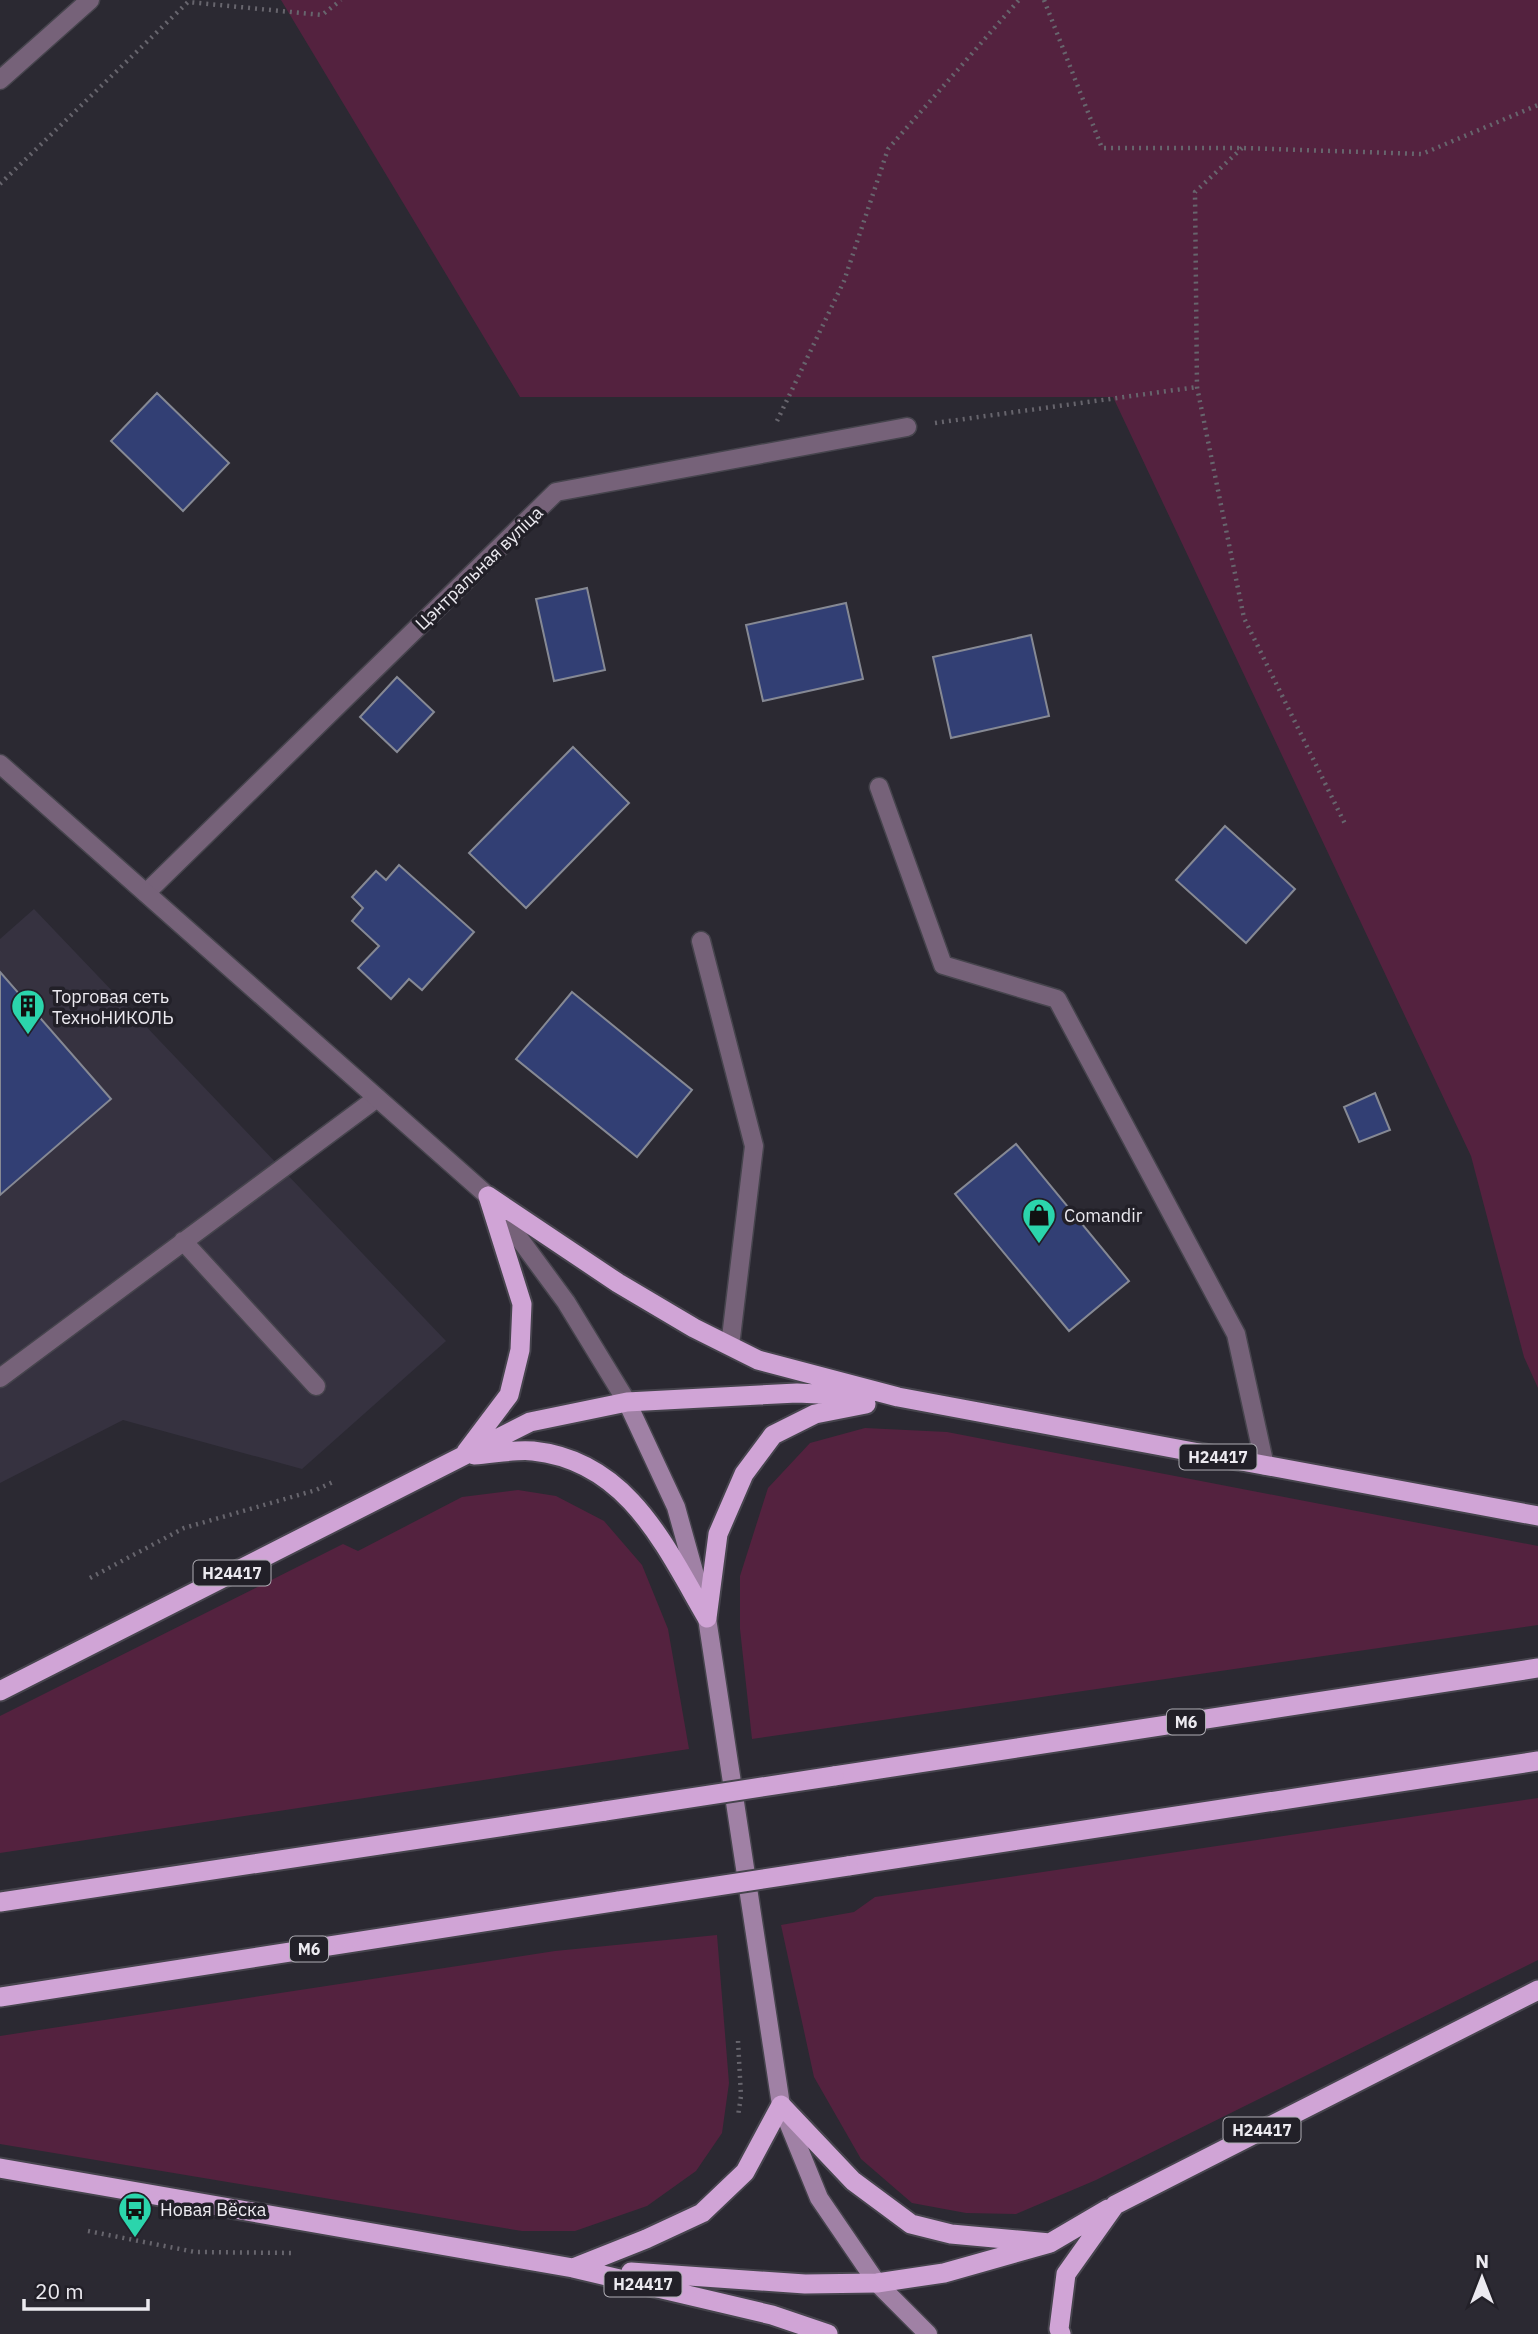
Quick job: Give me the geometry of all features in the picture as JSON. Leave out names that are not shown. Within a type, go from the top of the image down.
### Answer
[{"type":"highway","points":[[488,1196],[618,1283],[694,1328],[758,1360],[898,1398]]},
{"type":"highway","points":[[463,1456],[509,1395],[520,1350],[522,1304],[488,1196]]},
{"type":"highway","points":[[463,1456],[530,1422],[627,1402],[797,1393],[898,1398]]},
{"type":"highway","name":"Н24417","points":[[707,1618],[718,1534],[744,1474],[773,1435],[814,1414],[898,1398],[1538,1516]]},
{"type":"highway","name":"Н24417","points":[[0,1690],[463,1456],[533,1451],[575,1461],[611,1481],[653,1525],[707,1618]]},
{"type":"highway","name":"М6","points":[[0,1902],[1538,1668]]},
{"type":"highway","name":"М6","points":[[0,1997],[1538,1761]]},
{"type":"highway","name":"Н24417","points":[[573,2268],[805,2284],[877,2283],[944,2273],[1050,2243],[1115,2205],[1538,1990]]},
{"type":"highway","name":"Н24417","points":[[573,2268],[702,2213],[746,2172],[781,2105]]},
{"type":"highway","points":[[781,2105],[853,2181],[911,2224],[951,2234],[1050,2243]]},
{"type":"highway","name":"Н24417","points":[[0,2168],[573,2268],[772,2315],[828,2334]]},
{"type":"highway","name":"Н24417","points":[[1061,2334],[1059,2329],[1066,2274],[1115,2205]]},
{"type":"main road","points":[[627,1402],[677,1507],[707,1618]]},
{"type":"main road","name":"Н24417","points":[[707,1618],[781,2105],[819,2198],[877,2283],[928,2334]]},
{"type":"street","points":[[0,80],[90,0]]},
{"type":"street","name":"Цэнтральная вуліца","points":[[146,892],[556,492],[907,427]]},
{"type":"street","points":[[0,764],[488,1196],[566,1302],[627,1402]]},
{"type":"street","points":[[879,787],[943,965],[1057,999],[1236,1334],[1265,1466]]},
{"type":"street","points":[[701,941],[754,1146],[730,1346]]},
{"type":"street","points":[[0,1377],[377,1098]]},
{"type":"street","points":[[184,1241],[316,1386]]},
{"type":"path","points":[[0,184],[188,2],[322,15],[341,0]]},
{"type":"path","points":[[761,454],[844,281],[888,149],[1018,0]]},
{"type":"path","points":[[1044,0],[1102,148],[1242,148],[1422,154],[1538,105]]},
{"type":"path","points":[[1242,148],[1195,192],[1198,387],[1244,618],[1345,824]]},
{"type":"path","points":[[907,427],[1198,387]]},
{"type":"path","points":[[90,1578],[184,1528],[316,1490],[335,1481]]},
{"type":"path","points":[[88,2231],[195,2252]]},
{"type":"shaded area","points":[[281,0],[1538,0],[1538,1388],[1524,1357],[1471,1156],[1113,397],[520,397]]},
{"type":"shaded area","points":[[34,909],[446,1341],[302,1469],[123,1420],[0,1483],[0,939]]},
{"type":"shaded area","points":[[865,1428],[947,1432],[1538,1546],[1538,1625],[752,1739],[740,1629],[740,1576],[768,1488],[810,1443]]},
{"type":"shaded area","points":[[518,1490],[556,1496],[604,1521],[642,1565],[668,1629],[689,1749],[0,1853],[0,1716],[343,1544],[358,1551],[462,1497]]},
{"type":"shaded area","points":[[1538,1798],[1538,1960],[1096,2180],[1016,2214],[966,2213],[912,2203],[861,2159],[814,2077],[781,1925],[854,1912],[875,1897]]},
{"type":"shaded area","points":[[717,1935],[729,2083],[722,2133],[696,2171],[647,2206],[575,2231],[522,2231],[0,2144],[0,2036],[555,1951]]},
{"type":"building","points":[[157,393],[229,463],[183,511],[111,441]]},
{"type":"building","points":[[587,588],[605,670],[554,681],[536,599]]},
{"type":"building","points":[[846,603],[863,679],[763,701],[746,625]]},
{"type":"building","points":[[1031,635],[1049,716],[951,738],[933,657]]},
{"type":"building","points":[[397,677],[434,712],[397,752],[360,717]]},
{"type":"building","points":[[573,747],[629,803],[526,908],[469,853]]},
{"type":"building","points":[[1225,826],[1295,889],[1246,943],[1176,880]]},
{"type":"building","points":[[399,865],[474,932],[422,990],[409,979],[391,999],[358,968],[379,946],[352,921],[363,908],[352,897],[376,871],[386,880]]},
{"type":"building","name":"Торговая сеть ТехноНИКОЛЬ","points":[[0,972],[111,1099],[0,1195]]},
{"type":"building","points":[[572,992],[692,1090],[637,1157],[516,1059]]},
{"type":"building","points":[[1375,1093],[1390,1130],[1359,1142],[1344,1107]]},
{"type":"building","points":[[1016,1144],[1129,1281],[1069,1331],[955,1194]]},
{"type":"place","name":"Торговая сеть ТехноНИКОЛЬ","points":[[28,1036]]},
{"type":"place","name":"Comandir","points":[[1039,1245]]},
{"type":"place","name":"Новая Вёска","points":[[135,2239]]}]
